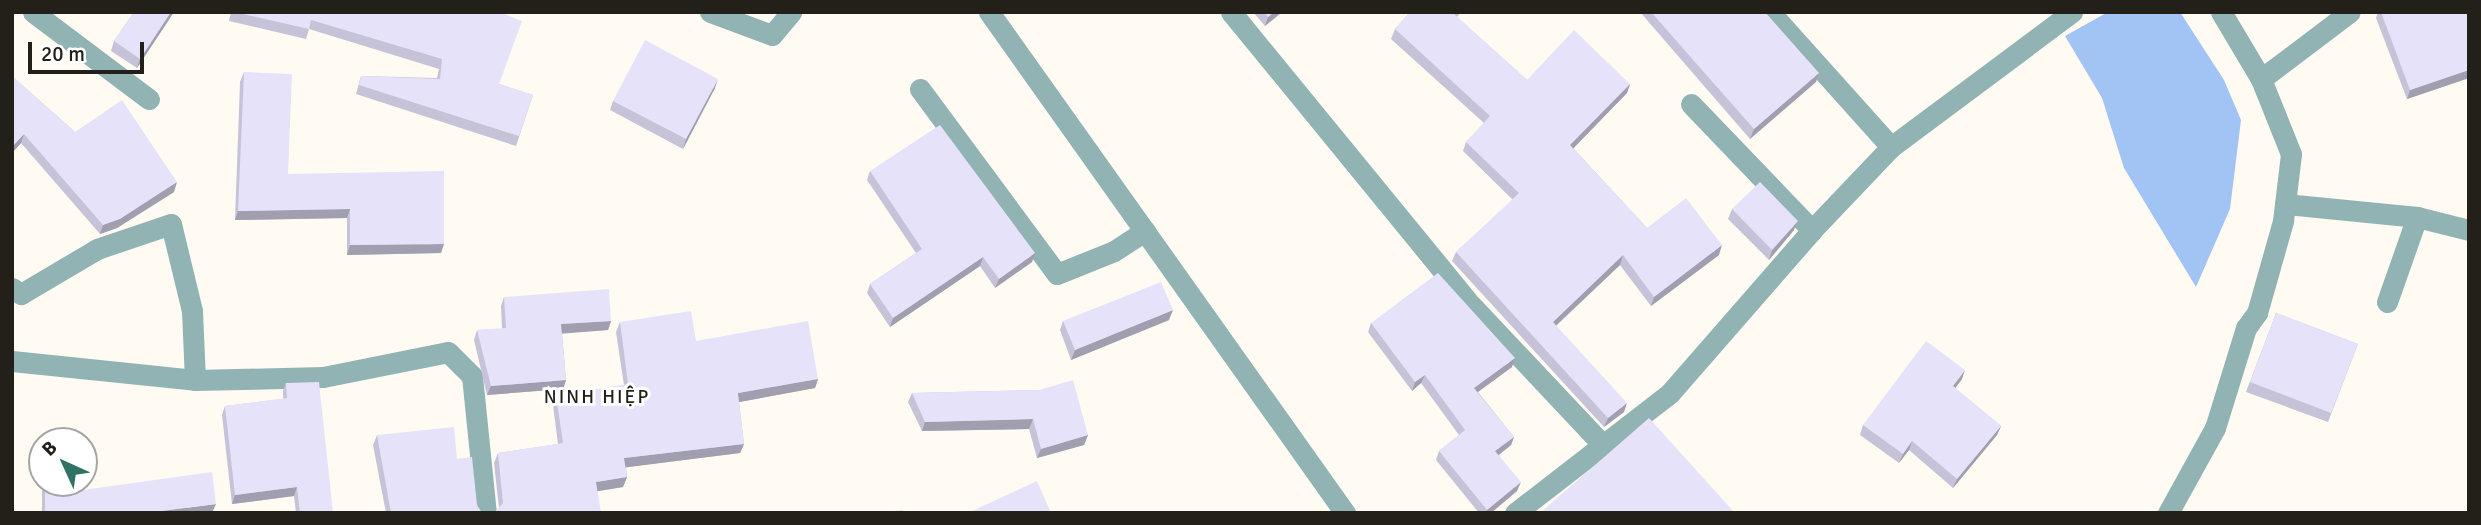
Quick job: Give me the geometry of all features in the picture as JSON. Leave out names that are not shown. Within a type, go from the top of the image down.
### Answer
[{"type":"street","points":[[33,12],[149,99]]},
{"type":"street","points":[[710,12],[772,35],[790,12]]},
{"type":"street","points":[[989,12],[1345,513]]},
{"type":"street","points":[[1231,12],[1472,306],[1604,446]]},
{"type":"street","points":[[1770,12],[1891,147]]},
{"type":"street","points":[[2168,513],[2214,428],[2246,328],[2257,313],[2286,204],[2291,154],[2261,79],[2221,12]]},
{"type":"street","points":[[2261,79],[2350,12]]},
{"type":"street","points":[[1515,513],[1670,393],[1812,230],[1891,147],[2061,15]]},
{"type":"street","points":[[920,89],[1057,274],[1114,251],[1145,231]]},
{"type":"street","points":[[1691,103],[1812,230]]},
{"type":"street","points":[[2286,204],[2417,217],[2469,230]]},
{"type":"street","points":[[2387,302],[2417,217]]},
{"type":"street","points":[[12,288],[21,294],[97,249],[171,224],[192,311],[195,380]]},
{"type":"street","points":[[12,361],[195,380],[323,377],[448,352],[472,376],[486,513]]},
{"type":"water","points":[[2108,12],[2180,12],[2224,80],[2241,120],[2230,209],[2196,287],[2124,168],[2102,98],[2065,36]]},
{"type":"building","points":[[134,12],[171,12],[140,59],[114,41]]},
{"type":"building","points":[[234,12],[499,12],[522,21],[499,84],[533,95],[519,136],[359,85],[361,76],[440,79],[442,59],[311,20],[309,29]]},
{"type":"building","points":[[1410,12],[1456,12],[1454,14],[1527,80],[1574,30],[1630,84],[1570,145],[1647,228],[1686,198],[1722,245],[1654,297],[1623,255],[1553,322],[1627,403],[1608,418],[1456,252],[1519,193],[1466,142],[1490,116],[1395,29]]},
{"type":"building","points":[[1651,12],[1765,12],[1819,73],[1754,129]]},
{"type":"building","points":[[2381,12],[2469,12],[2469,70],[2410,90]]},
{"type":"building","points":[[645,40],[718,79],[686,139],[613,101]]},
{"type":"building","points":[[244,72],[292,74],[288,174],[444,171],[444,244],[350,245],[350,209],[238,211]]},
{"type":"building","points":[[12,76],[75,132],[122,100],[177,182],[120,219],[103,225],[24,134],[12,147]]},
{"type":"building","points":[[940,125],[1035,253],[999,279],[983,257],[893,318],[870,284],[922,249],[870,171]]},
{"type":"building","points":[[1760,182],[1798,221],[1772,250],[1732,209]]},
{"type":"building","points":[[1438,273],[1515,358],[1474,388],[1514,437],[1495,451],[1521,482],[1487,510],[1439,451],[1465,430],[1425,375],[1415,382],[1371,323]]},
{"type":"building","points":[[1161,282],[1173,310],[1075,350],[1063,321]]},
{"type":"building","points":[[609,289],[611,321],[561,324],[566,380],[491,386],[477,330],[506,328],[504,297]]},
{"type":"building","points":[[691,311],[696,341],[808,321],[818,379],[738,393],[744,444],[624,458],[627,477],[596,482],[601,513],[494,513],[503,503],[498,453],[563,443],[556,396],[628,384],[620,322]]},
{"type":"building","points":[[2276,313],[2358,344],[2331,413],[2250,382]]},
{"type":"building","points":[[1926,341],[1965,370],[1953,386],[2001,426],[1957,479],[1912,441],[1903,454],[1863,425]]},
{"type":"building","points":[[1073,380],[1088,435],[1041,449],[1033,419],[925,422],[912,393],[1039,390]]},
{"type":"building","points":[[319,382],[333,513],[300,513],[297,487],[235,495],[225,406],[287,398],[286,383]]},
{"type":"building","points":[[1649,418],[1735,513],[1540,513]]},
{"type":"building","points":[[454,427],[457,459],[472,457],[477,505],[482,513],[391,513],[377,435]]},
{"type":"building","points":[[212,472],[216,504],[155,513],[45,513],[45,497],[98,497],[98,488]]},
{"type":"building","points":[[1037,481],[1051,513],[968,513]]},
{"type":"building","points":[[903,510],[903,513],[876,513]]},
{"type":"district","name":"NINH HIỆP","points":[[597,398]]}]
